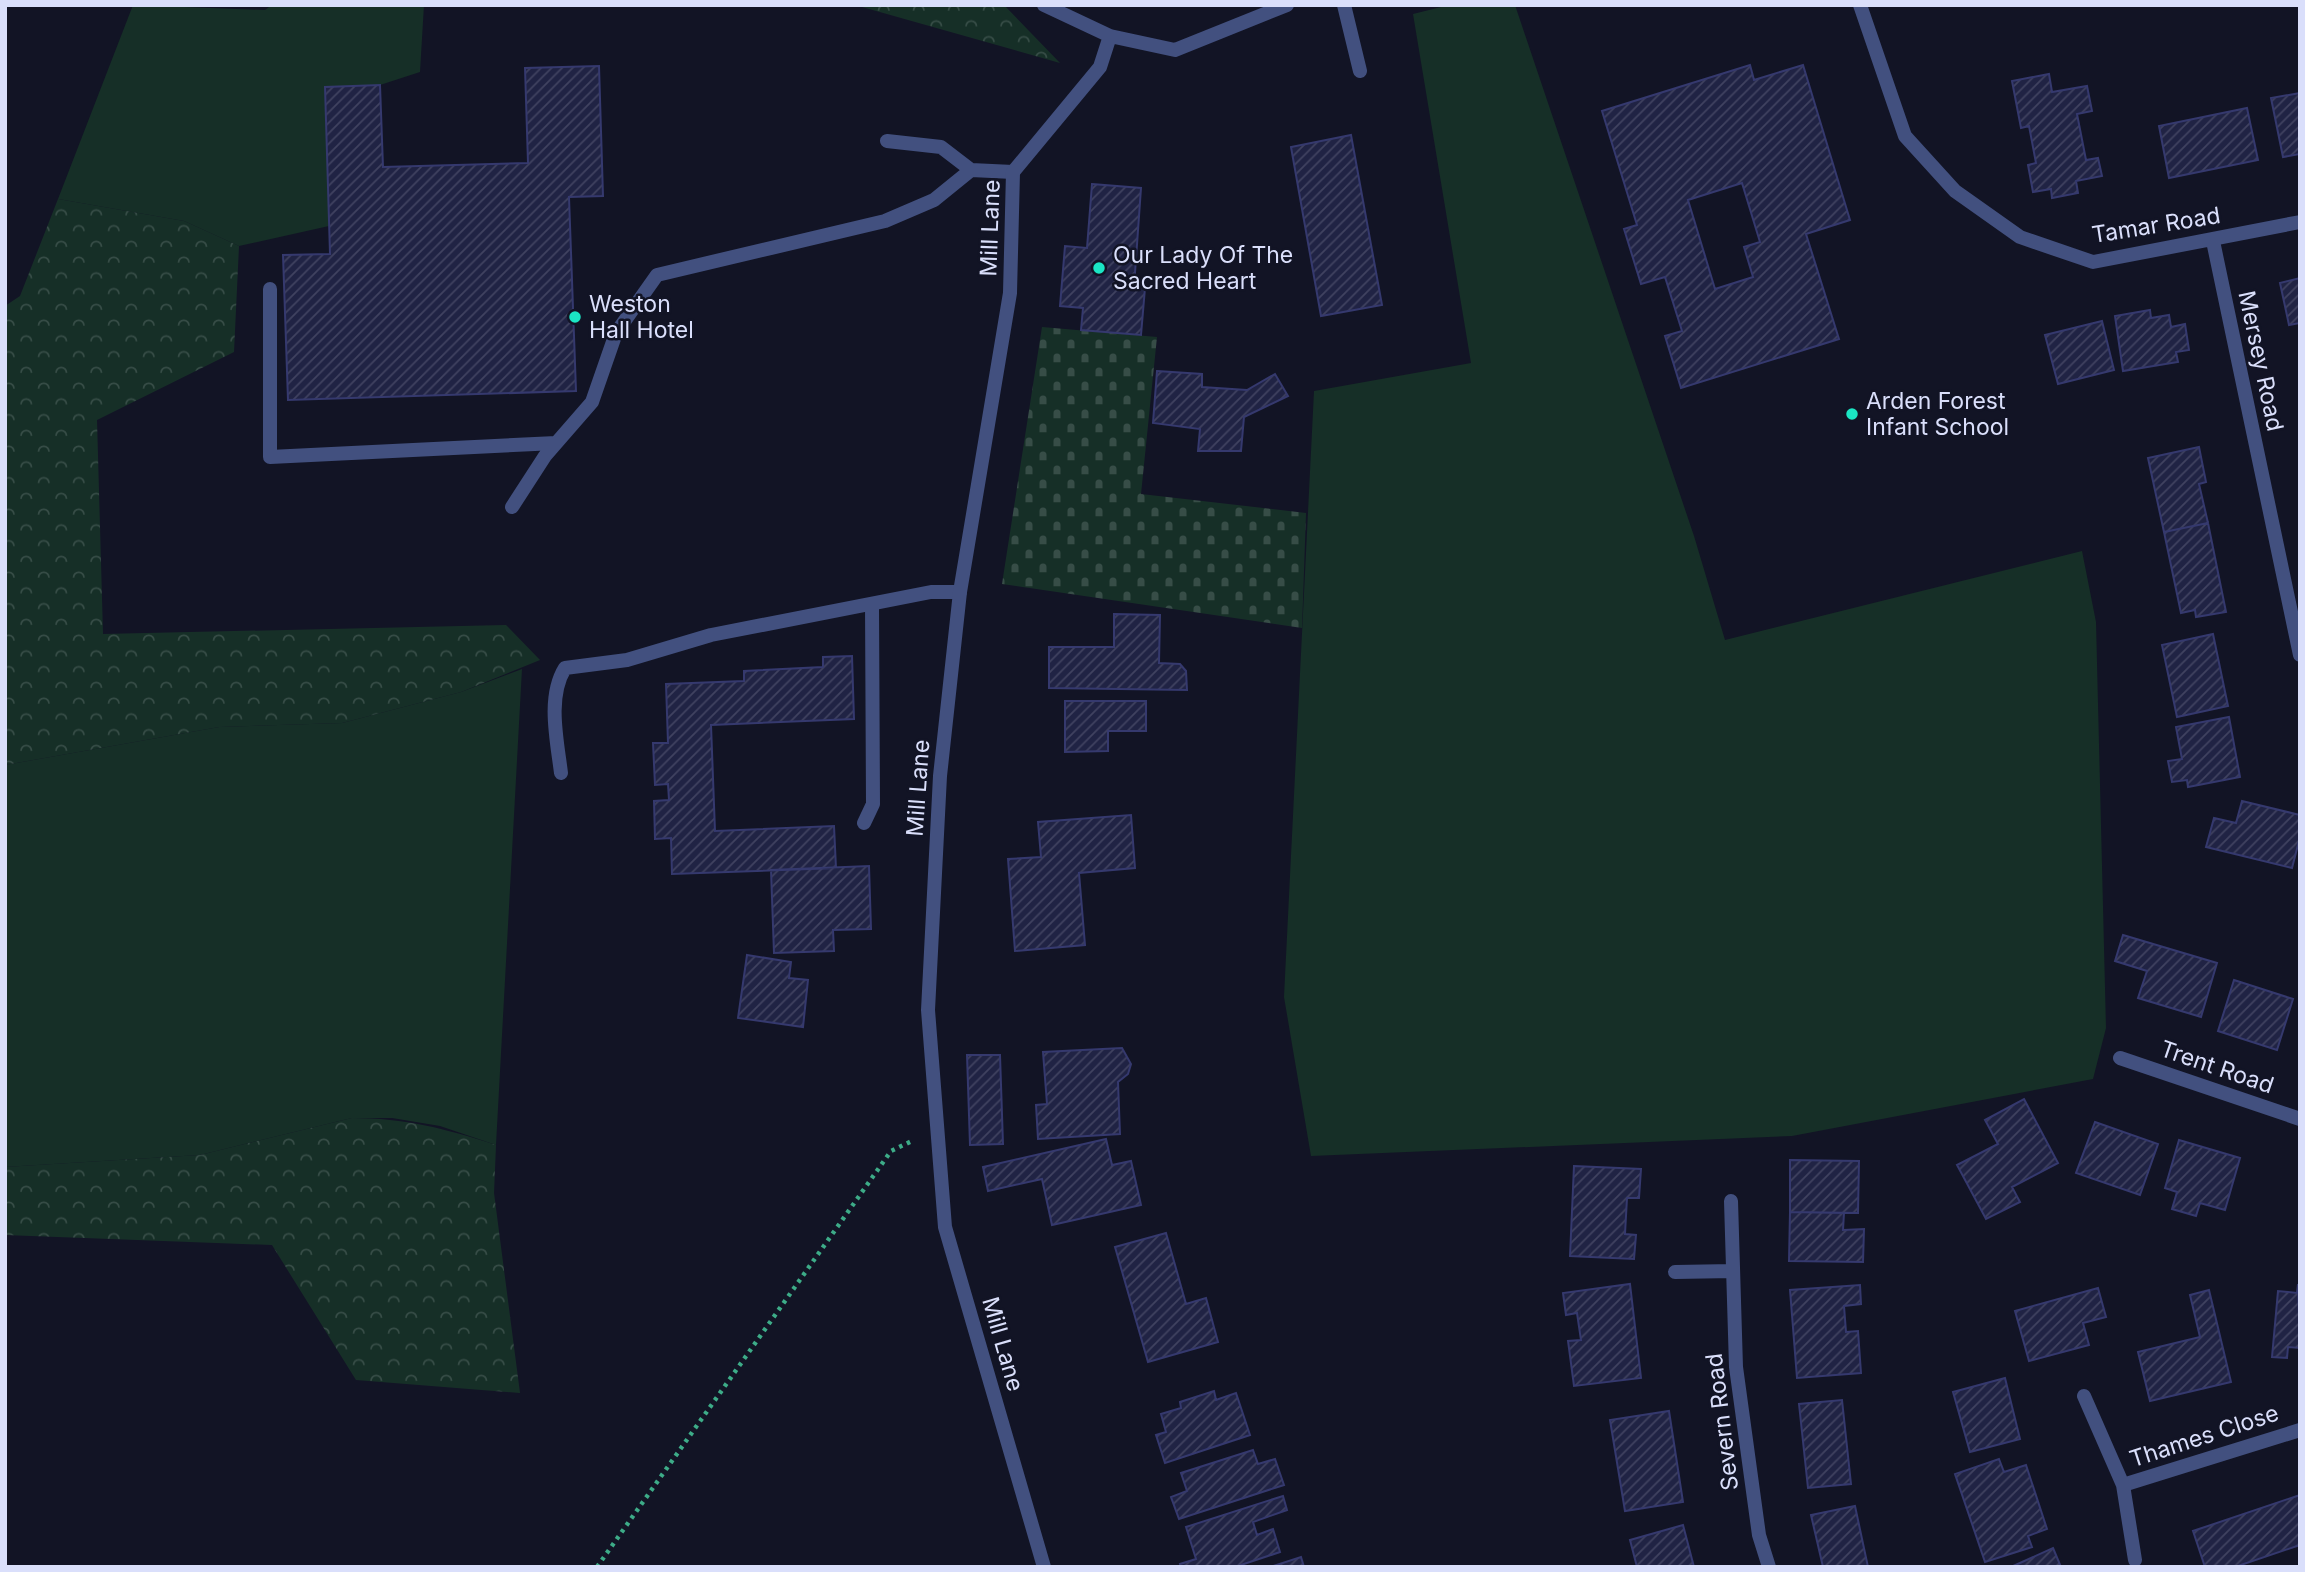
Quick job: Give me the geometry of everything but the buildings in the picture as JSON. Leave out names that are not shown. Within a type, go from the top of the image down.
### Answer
[{"type":"street","points":[[1044,5],[1110,36],[1175,50],[1287,5]]},
{"type":"street","points":[[1344,5],[1360,71]]},
{"type":"street","name":"Tamar Road","points":[[1860,5],[1905,136],[1955,191],[2020,237],[2093,262],[2213,241],[2300,222]]},
{"type":"street","name":"Mill Lane","points":[[1044,1567],[945,1227],[928,1010],[940,776],[960,592],[1010,293],[1013,172],[1100,67],[1110,36]]},
{"type":"street","points":[[887,141],[941,147],[971,170],[1013,172]]},
{"type":"street","points":[[512,507],[556,443],[592,402],[616,333],[657,275],[886,221],[934,200],[971,170]]},
{"type":"street","name":"Mersey Road","points":[[2213,241],[2300,655]]},
{"type":"street","points":[[270,289],[271,457],[556,443]]},
{"type":"street","points":[[561,772],[555,697],[557,681],[565,668],[627,660],[711,635],[931,592],[960,592]]},
{"type":"street","points":[[864,823],[873,804],[872,605]]},
{"type":"street","name":"Trent Road","points":[[2120,1058],[2300,1119]]},
{"type":"street","name":"Severn Road","points":[[1731,1201],[1736,1367],[1759,1535],[1769,1567]]},
{"type":"street","points":[[1675,1272],[1733,1271]]},
{"type":"street","name":"Thames Close","points":[[2084,1396],[2123,1485],[2134,1560]]},
{"type":"street","name":"Thames Close","points":[[2123,1485],[2300,1430]]},
{"type":"path","points":[[597,1567],[891,1151],[916,1139],[939,1135]]},
{"type":"green space","points":[[133,5],[265,10],[272,5],[424,5],[420,72],[380,85],[329,226],[239,246],[184,221],[58,199]]},
{"type":"green space","points":[[855,5],[1004,5],[1060,63]]},
{"type":"green space","points":[[1449,5],[1515,5],[1694,536],[1725,640],[2082,551],[2096,622],[2106,1028],[2093,1079],[1792,1136],[1311,1156],[1284,997],[1314,391],[1471,363],[1413,14]]},
{"type":"green space","points":[[58,199],[184,221],[239,246],[234,352],[97,420],[103,634],[506,625],[540,660],[461,692],[342,723],[219,727],[5,765],[5,306],[20,296]]},
{"type":"green space","points":[[1042,327],[1157,337],[1141,494],[1306,513],[1302,628],[1002,584]]},
{"type":"green space","points":[[522,669],[496,1145],[440,1126],[392,1118],[352,1118],[200,1155],[5,1167],[5,765],[219,727],[342,723],[461,692]]},
{"type":"green space","points":[[352,1118],[390,1120],[425,1126],[496,1145],[494,1193],[520,1393],[356,1380],[272,1245],[5,1235],[5,1167],[200,1155]]},
{"type":"place","name":"Our Lady Of The Sacred Heart","points":[[1099,268]]},
{"type":"place","name":"Weston Hall Hotel","points":[[575,317]]},
{"type":"place","name":"Arden Forest Infant School","points":[[1852,414]]}]
